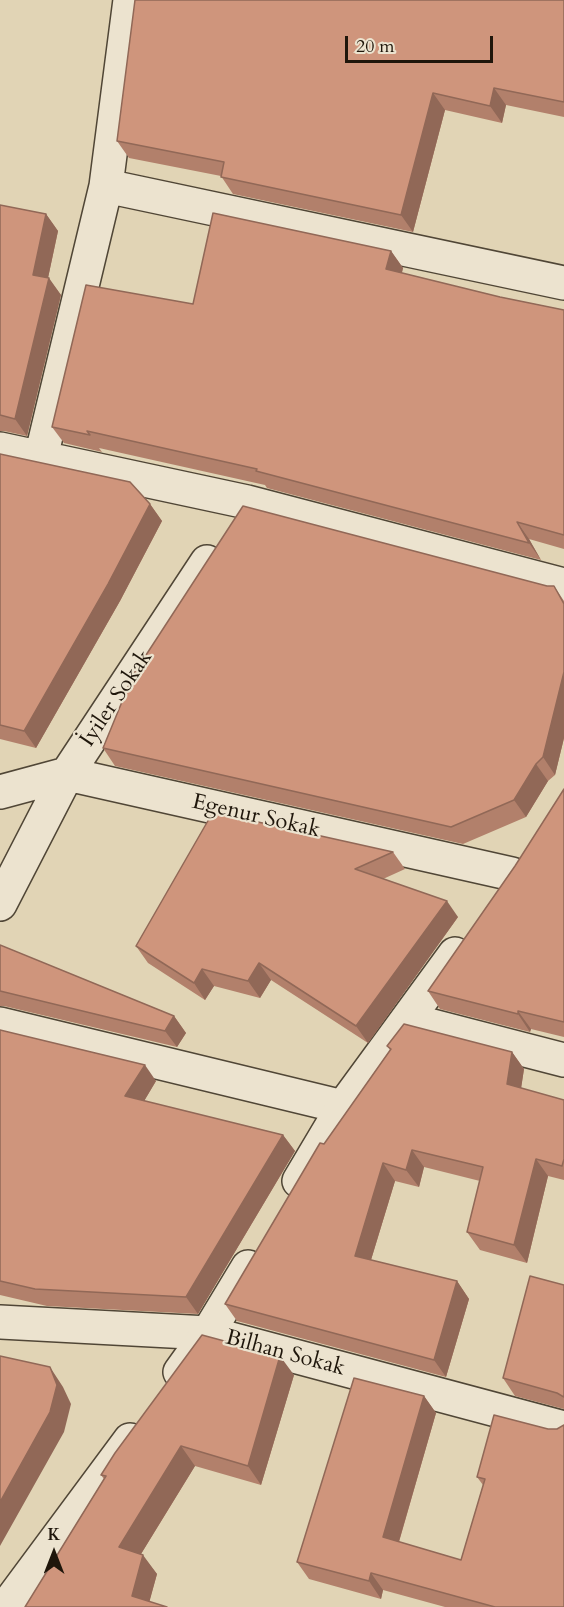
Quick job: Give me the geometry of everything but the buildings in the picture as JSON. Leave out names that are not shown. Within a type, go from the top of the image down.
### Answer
[{"type":"street","points":[[41,457],[106,186],[130,0]]},
{"type":"street","points":[[106,186],[564,283]]},
{"type":"street","points":[[0,449],[247,502],[564,585]]},
{"type":"street","name":"İyiler Sokak","points":[[0,904],[66,774],[247,502]]},
{"type":"street","name":"Egenur Sokak","points":[[0,792],[66,774],[512,874]]},
{"type":"street","points":[[491,903],[529,847]]},
{"type":"street","points":[[282,1210],[343,1107],[470,933]]},
{"type":"street","points":[[408,1020],[564,1060]]},
{"type":"street","points":[[0,1024],[343,1107]]},
{"type":"street","points":[[6,1607],[208,1333],[263,1241]]},
{"type":"street","name":"Bilhan Sokak","points":[[0,1322],[208,1333],[564,1428]]}]
